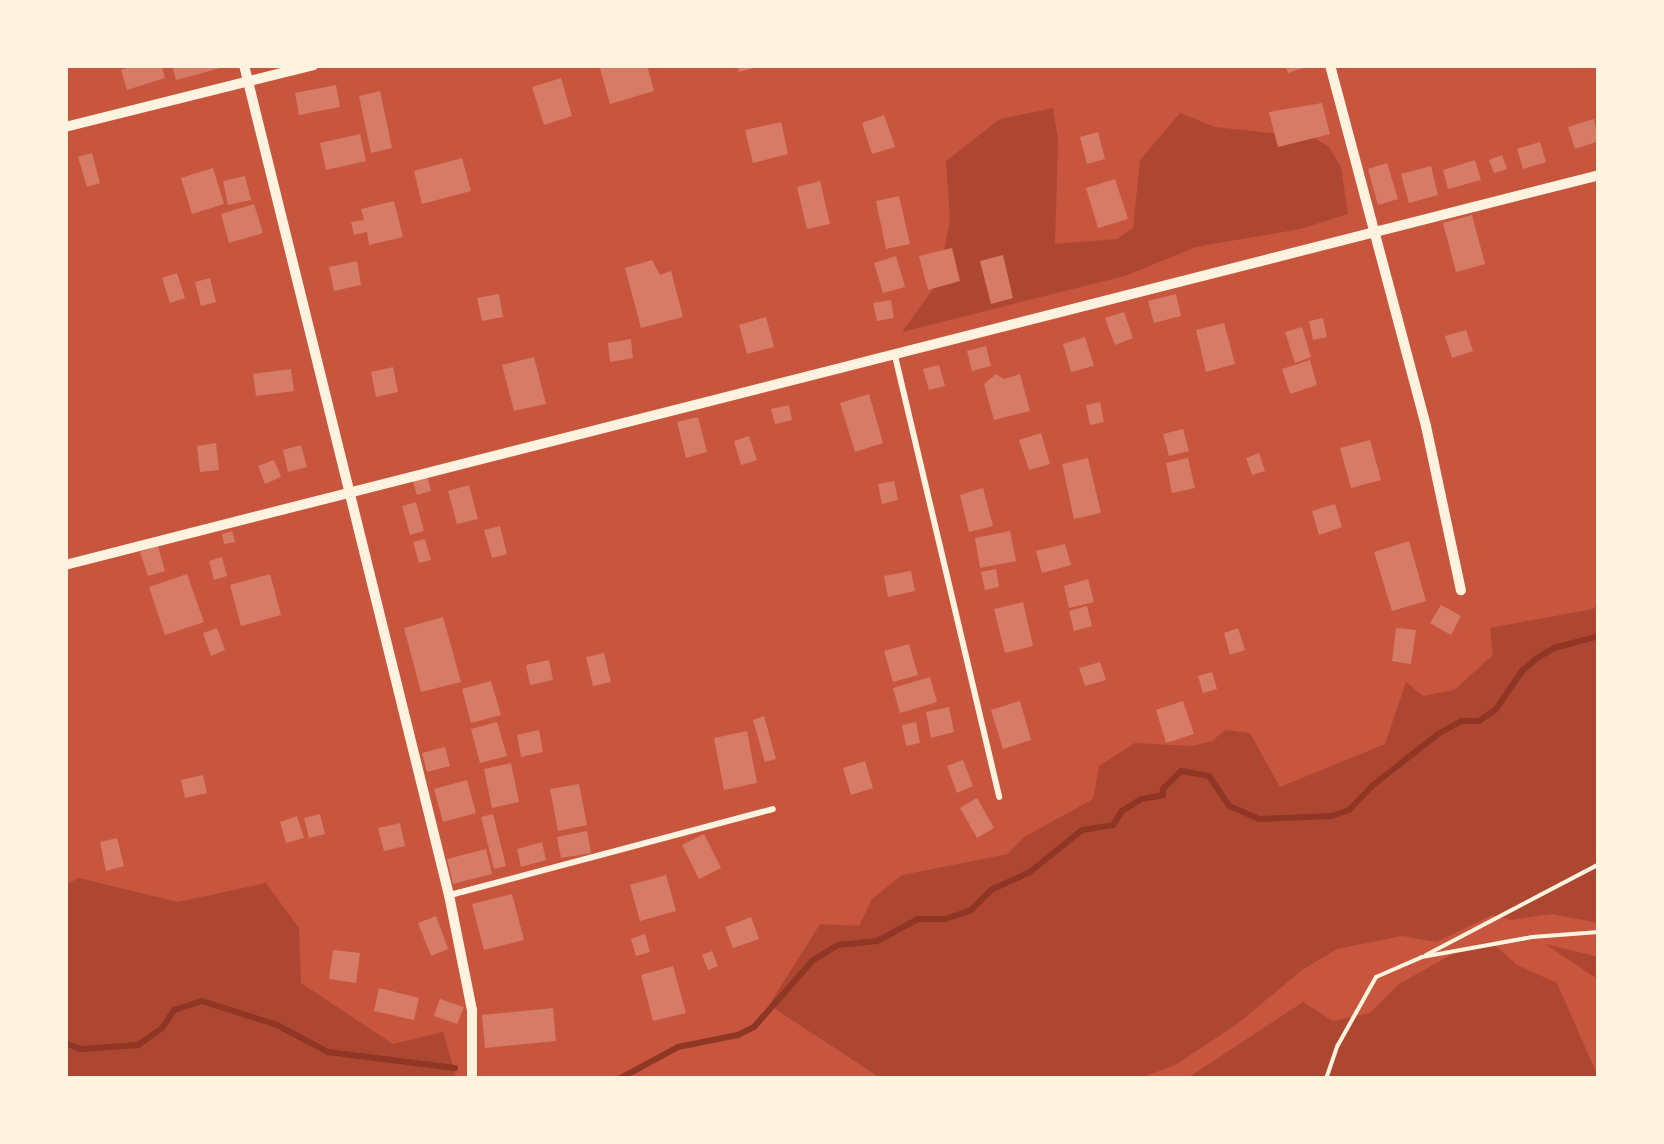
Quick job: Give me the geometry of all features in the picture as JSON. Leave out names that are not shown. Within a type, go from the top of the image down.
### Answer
[{"type":"street","points":[[244,65],[449,895],[472,1010],[472,1079]]},
{"type":"street","points":[[65,127],[313,65]]},
{"type":"street","points":[[1330,65],[1426,426],[1461,590]]},
{"type":"street","points":[[65,565],[1599,175]]},
{"type":"lane","points":[[895,356],[1000,797]]},
{"type":"lane","points":[[449,895],[772,808]]},
{"type":"path","points":[[1326,1079],[1338,1045],[1376,976],[1422,957],[1599,864]]},
{"type":"path","points":[[1422,957],[1532,937],[1599,932]]},
{"type":"shaded area","points":[[1053,108],[1058,140],[1055,244],[1117,239],[1133,228],[1140,160],[1180,113],[1215,127],[1314,138],[1329,147],[1341,167],[1348,214],[1300,229],[1196,247],[1125,276],[902,332],[933,289],[941,267],[950,219],[946,161],[1000,119]]},
{"type":"shaded area","points":[[1599,602],[1599,923],[1551,914],[1511,920],[1492,915],[1437,942],[1402,936],[1337,949],[1302,970],[1236,1025],[1175,1065],[1138,1079],[882,1079],[769,1005],[820,924],[859,926],[872,899],[902,875],[1008,854],[1024,837],[1093,799],[1099,766],[1135,743],[1192,746],[1212,741],[1225,730],[1250,733],[1280,787],[1385,744],[1406,682],[1423,696],[1454,690],[1493,655],[1490,628],[1593,609]]},
{"type":"shaded area","points":[[79,878],[178,902],[266,883],[299,928],[301,983],[393,1044],[443,1032],[456,1076],[65,1079],[65,885]]},
{"type":"shaded area","points":[[1491,941],[1517,965],[1557,983],[1599,1079],[1186,1079],[1303,1002],[1333,1021],[1370,1013],[1399,984],[1460,950]]},
{"type":"shaded area","points":[[1545,944],[1599,957],[1599,980]]},
{"type":"building","points":[[135,65],[161,65],[165,78],[127,90],[121,70]]},
{"type":"building","points":[[172,65],[227,65],[228,66],[176,80]]},
{"type":"building","points":[[599,65],[647,65],[654,91],[610,104]]},
{"type":"building","points":[[737,65],[762,65],[762,66],[739,72]]},
{"type":"building","points":[[1285,65],[1309,65],[1309,66],[1288,73]]},
{"type":"building","points":[[561,78],[572,116],[544,125],[532,87]]},
{"type":"building","points":[[336,85],[340,107],[299,115],[295,93]]},
{"type":"building","points":[[380,91],[392,148],[371,153],[359,96]]},
{"type":"building","points":[[1322,103],[1330,134],[1278,147],[1269,112]]},
{"type":"building","points":[[884,115],[895,147],[872,154],[862,123]]},
{"type":"building","points":[[1594,119],[1599,141],[1575,149],[1568,127]]},
{"type":"building","points":[[781,122],[788,154],[753,163],[745,130]]},
{"type":"building","points":[[1098,132],[1105,159],[1087,164],[1080,137]]},
{"type":"building","points":[[360,134],[366,161],[326,170],[320,143]]},
{"type":"building","points":[[1540,142],[1546,162],[1523,169],[1517,149]]},
{"type":"building","points":[[92,153],[100,183],[87,187],[78,157]]},
{"type":"building","points":[[1502,155],[1507,169],[1494,173],[1489,160]]},
{"type":"building","points":[[462,158],[471,191],[422,204],[414,171]]},
{"type":"building","points":[[1475,160],[1481,180],[1448,189],[1443,170]]},
{"type":"building","points":[[1387,163],[1398,199],[1378,205],[1368,169]]},
{"type":"building","points":[[1431,166],[1438,195],[1409,203],[1401,174]]},
{"type":"building","points":[[213,168],[224,204],[192,214],[181,178]]},
{"type":"building","points":[[245,176],[251,200],[228,205],[223,181]]},
{"type":"building","points":[[1115,179],[1128,219],[1098,228],[1086,188]]},
{"type":"building","points":[[820,181],[830,224],[807,229],[797,187]]},
{"type":"building","points":[[899,196],[910,244],[886,249],[876,201]]},
{"type":"building","points":[[394,201],[403,237],[369,245],[367,232],[354,235],[351,222],[364,220],[361,209]]},
{"type":"building","points":[[254,204],[263,233],[229,243],[221,214]]},
{"type":"building","points":[[1472,215],[1485,264],[1456,272],[1443,223]]},
{"type":"building","points":[[952,248],[960,281],[928,290],[919,256]]},
{"type":"building","points":[[1003,255],[1013,298],[991,304],[980,261]]},
{"type":"building","points":[[896,256],[905,287],[883,293],[874,263]]},
{"type":"building","points":[[652,260],[660,275],[671,271],[683,317],[641,328],[625,268]]},
{"type":"building","points":[[357,261],[361,285],[334,291],[329,267]]},
{"type":"building","points":[[177,273],[185,298],[170,303],[162,278]]},
{"type":"building","points":[[210,278],[216,302],[201,306],[195,282]]},
{"type":"building","points":[[499,294],[503,317],[482,321],[477,298]]},
{"type":"building","points":[[1176,294],[1181,316],[1154,323],[1148,301]]},
{"type":"building","points":[[891,300],[894,318],[877,321],[873,303]]},
{"type":"building","points":[[1124,312],[1133,338],[1115,345],[1105,318]]},
{"type":"building","points":[[766,317],[774,347],[747,354],[739,325]]},
{"type":"building","points":[[1323,318],[1327,337],[1313,340],[1309,321]]},
{"type":"building","points":[[1224,323],[1235,364],[1206,372],[1196,330]]},
{"type":"building","points":[[1302,327],[1311,357],[1295,363],[1285,332]]},
{"type":"building","points":[[1466,330],[1473,351],[1452,358],[1445,336]]},
{"type":"building","points":[[1085,337],[1094,366],[1071,372],[1063,344]]},
{"type":"building","points":[[631,339],[633,358],[610,362],[608,343]]},
{"type":"building","points":[[986,346],[991,366],[972,371],[967,351]]},
{"type":"building","points":[[534,357],[546,404],[514,411],[502,365]]},
{"type":"building","points":[[1310,360],[1317,385],[1290,394],[1282,369]]},
{"type":"building","points":[[939,365],[945,386],[929,390],[923,369]]},
{"type":"building","points":[[393,367],[398,392],[376,397],[371,372]]},
{"type":"building","points":[[291,369],[294,391],[256,396],[253,374]]},
{"type":"building","points":[[996,374],[1004,379],[1020,374],[1030,411],[994,420],[984,384]]},
{"type":"building","points":[[869,394],[883,443],[855,452],[840,403]]},
{"type":"building","points":[[1100,402],[1104,422],[1090,425],[1086,405]]},
{"type":"building","points":[[789,405],[792,420],[775,424],[771,409]]},
{"type":"building","points":[[698,417],[707,452],[686,458],[677,422]]},
{"type":"building","points":[[1183,429],[1189,451],[1169,456],[1163,434]]},
{"type":"building","points":[[1041,433],[1050,464],[1029,470],[1019,440]]},
{"type":"building","points":[[749,436],[757,460],[741,465],[734,441]]},
{"type":"building","points":[[1370,440],[1381,480],[1351,488],[1340,448]]},
{"type":"building","points":[[216,443],[219,470],[200,472],[197,446]]},
{"type":"building","points":[[301,445],[307,467],[288,472],[283,450]]},
{"type":"building","points":[[1259,453],[1265,471],[1252,475],[1246,458]]},
{"type":"building","points":[[1088,458],[1101,513],[1074,519],[1062,464]]},
{"type":"building","points":[[1188,458],[1195,488],[1172,493],[1166,463]]},
{"type":"building","points":[[274,460],[281,477],[265,484],[258,466]]},
{"type":"building","points":[[426,472],[431,491],[417,495],[411,476]]},
{"type":"building","points":[[894,481],[898,500],[882,504],[878,484]]},
{"type":"building","points":[[469,485],[478,519],[457,524],[448,491]]},
{"type":"building","points":[[983,488],[993,526],[969,532],[960,495]]},
{"type":"building","points":[[416,502],[424,531],[410,535],[402,506]]},
{"type":"building","points":[[1335,504],[1342,527],[1319,535],[1312,511]]},
{"type":"building","points":[[500,526],[507,554],[492,558],[484,530]]},
{"type":"building","points":[[232,531],[235,542],[224,544],[222,534]]},
{"type":"building","points":[[1010,531],[1016,561],[980,568],[975,538]]},
{"type":"building","points":[[425,539],[431,560],[419,563],[413,542]]},
{"type":"building","points":[[1409,541],[1426,601],[1392,611],[1374,552]]},
{"type":"building","points":[[1065,544],[1071,565],[1042,573],[1036,551]]},
{"type":"building","points":[[158,546],[165,571],[148,576],[140,552]]},
{"type":"building","points":[[222,557],[227,576],[214,580],[209,561]]},
{"type":"building","points":[[996,569],[999,587],[985,590],[981,572]]},
{"type":"building","points":[[911,571],[915,591],[888,597],[884,576]]},
{"type":"building","points":[[187,574],[204,622],[165,635],[149,587]]},
{"type":"building","points":[[270,574],[281,615],[241,626],[230,585]]},
{"type":"building","points":[[1088,579],[1094,602],[1069,608],[1064,586]]},
{"type":"building","points":[[1023,602],[1033,646],[1005,653],[994,609]]},
{"type":"building","points":[[1441,605],[1461,616],[1451,635],[1430,623]]},
{"type":"building","points":[[1087,606],[1092,626],[1074,631],[1069,611]]},
{"type":"building","points":[[443,617],[461,682],[421,692],[404,628]]},
{"type":"building","points":[[217,628],[225,650],[211,656],[203,633]]},
{"type":"building","points":[[1238,628],[1245,650],[1230,655],[1224,633]]},
{"type":"building","points":[[1396,628],[1416,630],[1411,664],[1392,661]]},
{"type":"building","points":[[909,644],[918,675],[893,682],[884,651]]},
{"type":"building","points":[[604,653],[611,682],[593,686],[586,657]]},
{"type":"building","points":[[549,660],[553,680],[530,685],[526,665]]},
{"type":"building","points":[[1100,662],[1106,680],[1085,686],[1079,668]]},
{"type":"building","points":[[1212,672],[1217,689],[1203,693],[1198,676]]},
{"type":"building","points":[[930,677],[937,702],[900,713],[893,688]]},
{"type":"building","points":[[491,681],[501,715],[471,723],[462,689]]},
{"type":"building","points":[[1020,701],[1031,740],[1003,749],[991,710]]},
{"type":"building","points":[[1183,701],[1194,734],[1166,743],[1156,710]]},
{"type":"building","points":[[949,707],[954,732],[931,738],[926,712]]},
{"type":"building","points":[[764,716],[776,759],[765,762],[753,720]]},
{"type":"building","points":[[497,722],[507,756],[480,763],[471,729]]},
{"type":"building","points":[[916,722],[920,743],[906,746],[902,725]]},
{"type":"building","points":[[539,730],[543,752],[521,757],[517,735]]},
{"type":"building","points":[[747,731],[757,783],[724,790],[714,738]]},
{"type":"building","points":[[445,747],[450,766],[427,772],[422,753]]},
{"type":"building","points":[[963,760],[973,786],[957,793],[947,766]]},
{"type":"building","points":[[865,761],[873,788],[851,795],[843,768]]},
{"type":"building","points":[[511,763],[519,802],[492,808],[484,769]]},
{"type":"building","points":[[203,775],[207,793],[185,798],[181,780]]},
{"type":"building","points":[[467,780],[476,813],[443,822],[434,789]]},
{"type":"building","points":[[579,784],[587,825],[558,831],[550,789]]},
{"type":"building","points":[[977,798],[994,828],[977,838],[960,808]]},
{"type":"building","points":[[320,814],[325,834],[309,838],[304,818]]},
{"type":"building","points":[[493,814],[506,866],[494,869],[481,817]]},
{"type":"building","points":[[297,816],[304,838],[286,843],[280,822]]},
{"type":"building","points":[[400,823],[405,846],[384,851],[378,828]]},
{"type":"building","points":[[587,831],[591,853],[561,858],[557,837]]},
{"type":"building","points":[[704,834],[721,868],[699,879],[682,845]]},
{"type":"building","points":[[117,838],[124,866],[106,871],[100,842]]},
{"type":"building","points":[[542,842],[546,860],[521,867],[517,849]]},
{"type":"building","points":[[486,849],[492,874],[453,884],[447,859]]},
{"type":"building","points":[[666,875],[676,911],[640,921],[630,885]]},
{"type":"building","points":[[512,894],[524,940],[484,950],[472,904]]},
{"type":"building","points":[[436,916],[448,949],[431,956],[418,923]]},
{"type":"building","points":[[751,917],[759,939],[733,948],[725,927]]},
{"type":"building","points":[[645,934],[650,952],[636,956],[631,939]]},
{"type":"building","points":[[333,950],[360,953],[356,983],[329,979]]},
{"type":"building","points":[[712,951],[718,966],[708,970],[702,955]]},
{"type":"building","points":[[673,966],[686,1013],[653,1021],[641,975]]},
{"type":"building","points":[[379,988],[419,998],[414,1020],[374,1011]]},
{"type":"building","points":[[440,999],[464,1007],[457,1024],[434,1016]]},
{"type":"building","points":[[553,1008],[556,1041],[485,1048],[482,1015]]},
{"type":"waterway","points":[[619,1079],[678,1047],[738,1035],[754,1027],[813,960],[838,945],[877,941],[918,919],[945,919],[970,911],[991,890],[1030,872],[1082,830],[1113,825],[1122,811],[1141,799],[1163,795],[1163,789],[1181,771],[1209,776],[1229,806],[1259,819],[1332,816],[1349,810],[1372,786],[1438,734],[1461,721],[1479,721],[1496,709],[1522,671],[1537,658],[1554,648],[1599,636]]},
{"type":"waterway","points":[[65,1043],[81,1049],[138,1045],[162,1028],[174,1010],[202,1001],[277,1025],[328,1052],[455,1068]]}]
